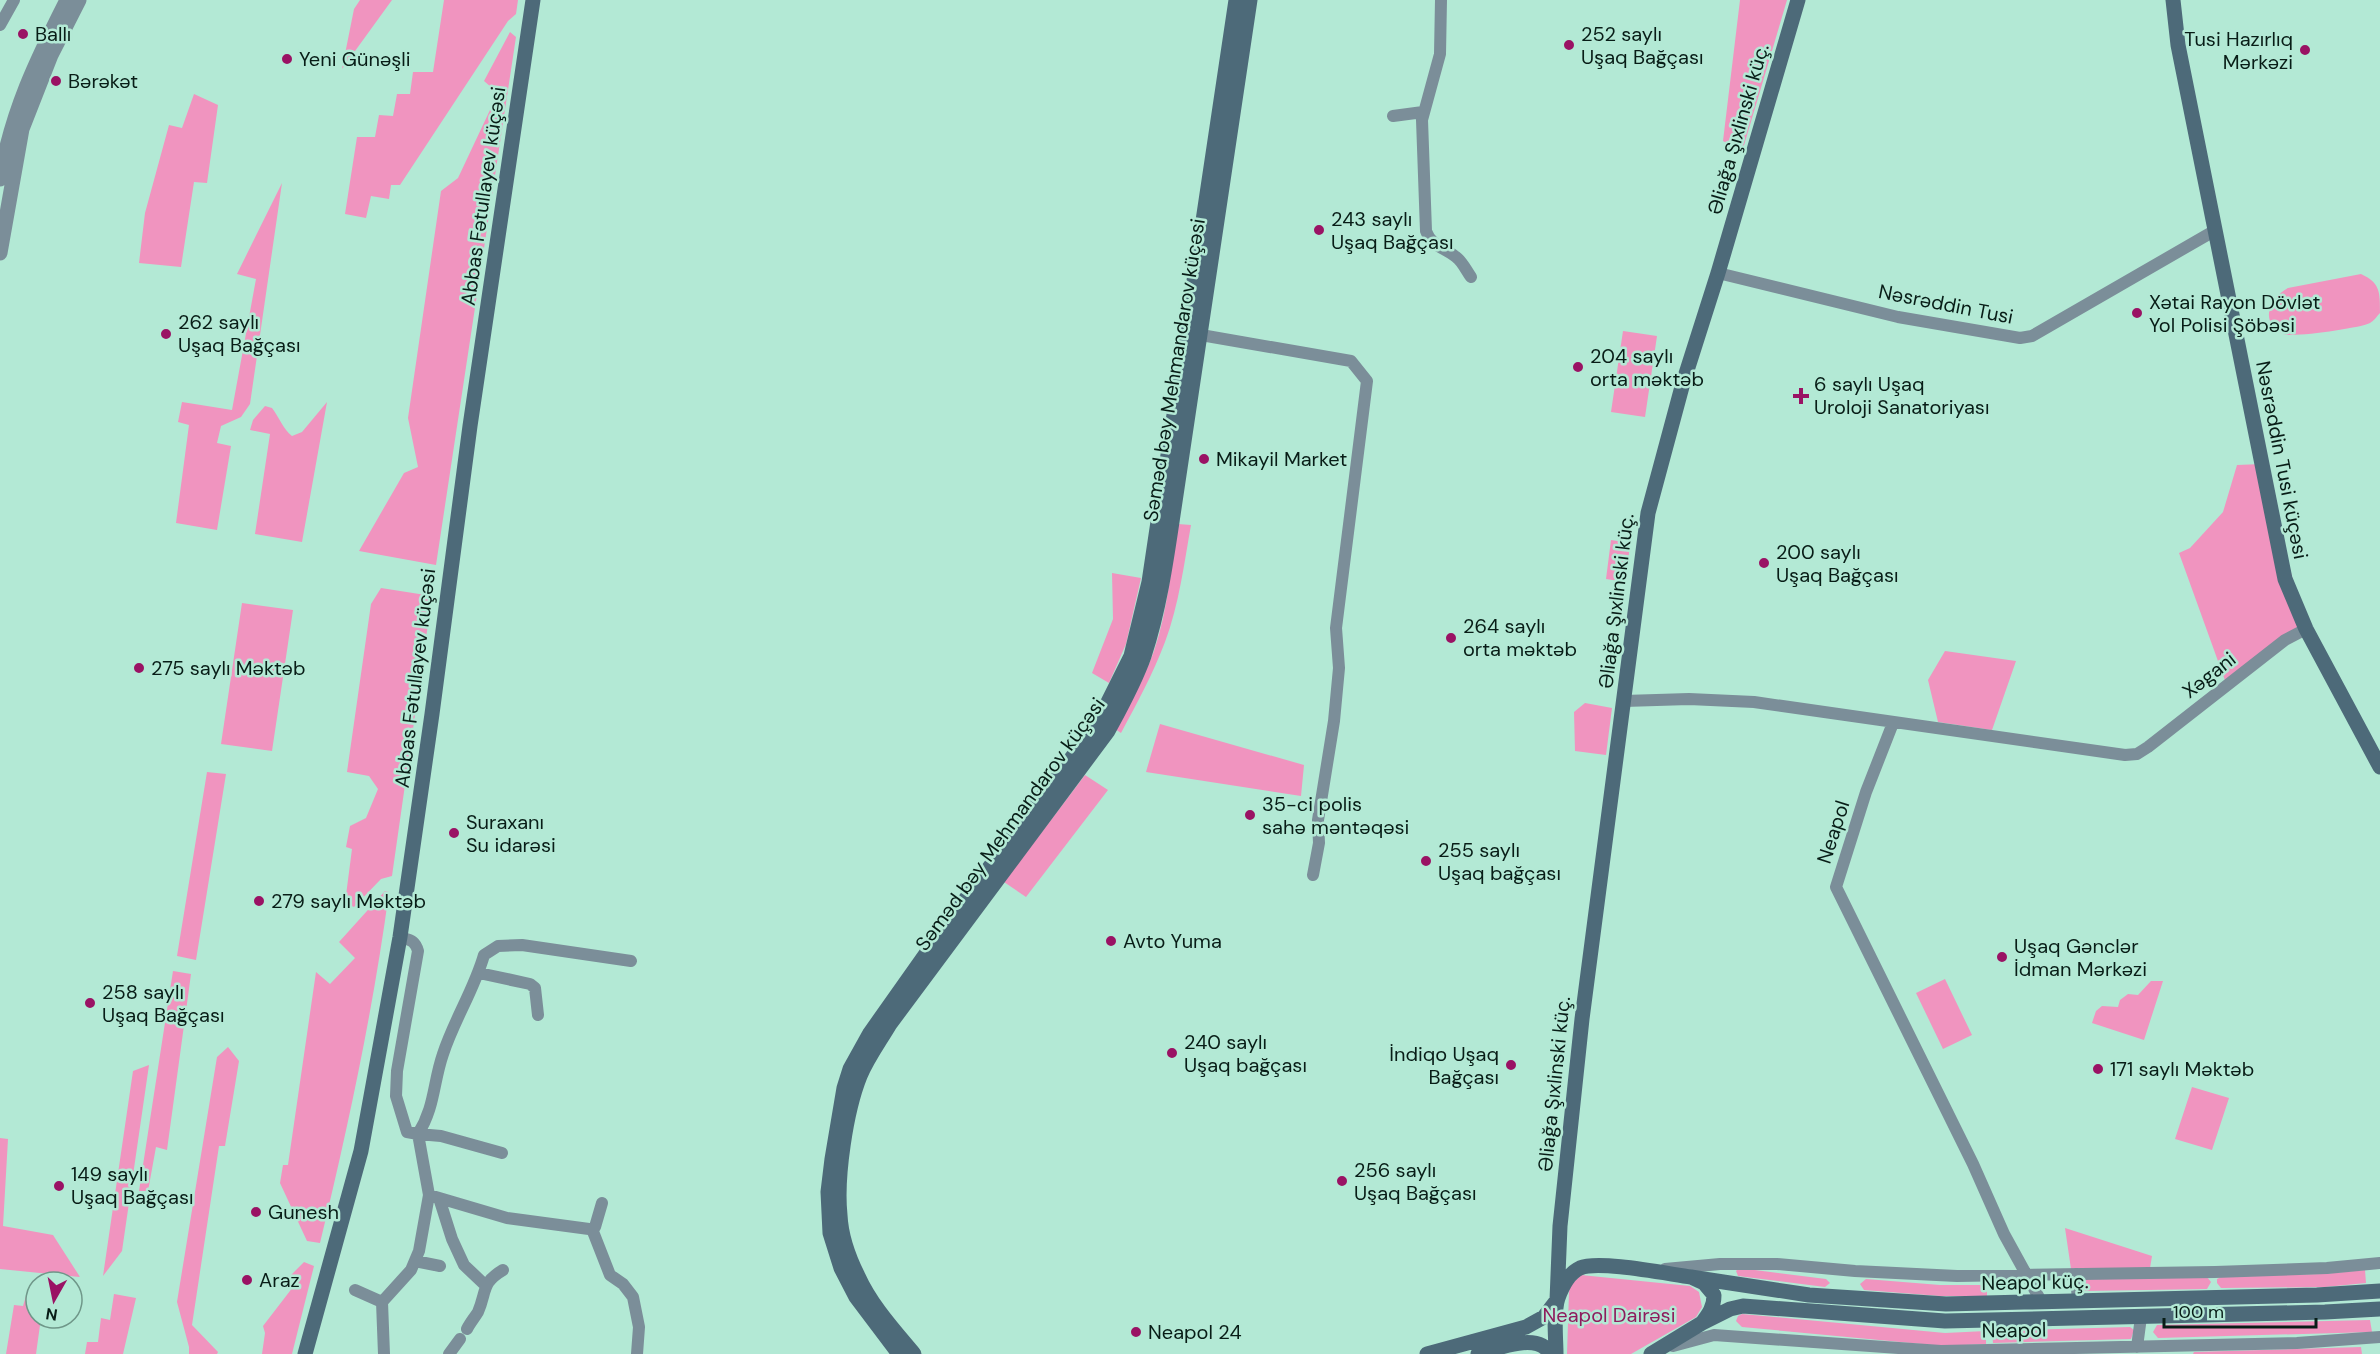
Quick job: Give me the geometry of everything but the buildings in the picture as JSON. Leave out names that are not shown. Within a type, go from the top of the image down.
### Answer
[{"type":"main road","name":"Abbas Fətullayev küçəsi","points":[[304,1354],[361,1151],[400,937],[468,438],[533,0]]},
{"type":"main road","name":"Səməd bəy Mehmandarov küçəsi","points":[[914,1354],[887,1330],[849,1284],[841,1268],[830,1233],[828,1192],[834,1136],[844,1089],[850,1069],[860,1050],[892,1001],[970,892],[1097,724],[1131,656],[1149,582],[1236,0]]},
{"type":"main road","name":"Səməd bəy Mehmandarov küçəsi","points":[[899,1354],[858,1278],[846,1247],[840,1222],[840,1184],[855,1091],[870,1056],[890,1024],[1102,739],[1126,698],[1143,658],[1160,594],[1250,0]]},
{"type":"main road","name":"Əliağa Şıxlinski küç.","points":[[1556,1354],[1560,1226],[1583,1011],[1652,496],[1683,383],[1718,273],[1798,0]]},
{"type":"main road","name":"Nəsrəddin Tusi küçəsi","points":[[2173,0],[2178,45],[2284,579],[2306,628],[2380,767]]},
{"type":"main road","points":[[1560,1226],[1563,1244],[1568,1253],[1576,1259],[1605,1266]]},
{"type":"main road","points":[[1427,1354],[1526,1327],[1544,1317],[1557,1300],[1565,1282],[1577,1269],[1605,1266]]},
{"type":"main road","name":"Neapol küç.","points":[[1605,1266],[1770,1290],[1851,1299],[1946,1304],[2317,1295],[2380,1291]]},
{"type":"main road","points":[[1691,1277],[1704,1283],[1714,1295],[1712,1309],[1702,1323]]},
{"type":"main road","name":"Neapol küç.","points":[[1652,1354],[1702,1323],[1730,1309],[1743,1306],[1945,1320],[2140,1317],[2380,1309]]},
{"type":"main road","points":[[1478,1354],[1514,1344],[1531,1342],[1548,1349],[1550,1354]]},
{"type":"street","points":[[0,25],[14,0]]},
{"type":"street","points":[[0,179],[11,126],[18,107],[42,48],[67,0]]},
{"type":"street","points":[[0,249],[22,129],[51,55],[79,0]]},
{"type":"street","points":[[1441,0],[1440,54],[1423,112],[1426,231],[1429,240],[1460,261],[1471,277]]},
{"type":"street","points":[[1393,116],[1423,112]]},
{"type":"street","name":"Nəsrəddin Tusi","points":[[1718,273],[1898,316],[2020,338],[2032,336],[2214,231]]},
{"type":"street","points":[[1201,335],[1351,361],[1367,381],[1336,628],[1339,668],[1334,721],[1318,820],[1319,843],[1312,875]]},
{"type":"street","name":"Xəgani","points":[[1893,723],[2105,754],[2137,754],[2285,640],[2306,628]]},
{"type":"street","points":[[1624,701],[1736,701],[1893,723]]},
{"type":"street","name":"Neapol","points":[[1893,723],[1866,792],[1836,887],[1958,1132],[2004,1234],[2042,1303]]},
{"type":"street","points":[[400,937],[412,940],[418,951],[397,1071],[396,1095],[407,1132],[441,1136],[502,1153]]},
{"type":"street","points":[[485,1285],[464,1265],[452,1239],[434,1196],[418,1134],[429,1116],[442,1055],[479,973],[484,955],[498,946],[522,945],[631,962]]},
{"type":"street","points":[[479,973],[530,984],[535,988],[538,1015]]},
{"type":"street","points":[[434,1196],[507,1218],[592,1229]]},
{"type":"street","points":[[384,1354],[382,1302],[411,1270],[434,1196]]},
{"type":"street","points":[[602,1203],[592,1229],[610,1275],[623,1284],[633,1297],[639,1327],[637,1354]]},
{"type":"street","points":[[415,1261],[440,1266]]},
{"type":"street","points":[[1643,1271],[1720,1264],[1777,1264],[1957,1276],[2250,1271],[2380,1263]]},
{"type":"street","points":[[448,1354],[478,1311],[485,1285],[492,1276],[503,1270]]},
{"type":"street","points":[[2076,1274],[2078,1302]]},
{"type":"street","points":[[355,1290],[382,1302]]},
{"type":"street","points":[[2138,1347],[2140,1317]]},
{"type":"street","name":"Neapol","points":[[1652,1354],[1684,1342],[1714,1335],[1941,1352],[2297,1343],[2380,1337]]},
{"type":"green space","points":[[360,0],[392,0],[342,69],[354,9]]},
{"type":"green space","points":[[444,0],[518,0],[516,14],[508,21],[400,185],[391,185],[389,199],[371,196],[366,218],[345,214],[357,137],[375,137],[379,115],[393,116],[397,94],[410,94],[413,72],[433,72]]},
{"type":"green space","points":[[1740,0],[1787,0],[1742,152],[1723,141]]},
{"type":"green space","points":[[510,32],[516,37],[436,565],[359,551],[404,473],[418,467],[408,418],[441,191],[458,178],[498,93],[484,81]]},
{"type":"green space","points":[[194,94],[218,105],[207,183],[194,182],[181,267],[139,263],[145,213],[169,125],[182,128]]},
{"type":"green space","points":[[282,183],[250,404],[241,417],[221,426],[217,443],[231,446],[217,530],[176,523],[189,425],[178,422],[182,402],[232,410],[256,279],[237,274]]},
{"type":"green space","points":[[2361,274],[2375,284],[2379,293],[2380,313],[2370,323],[2326,332],[2289,335],[2283,334],[2271,323],[2269,310],[2281,292],[2288,288]]},
{"type":"green space","points":[[1623,331],[1657,336],[1645,417],[1611,412]]},
{"type":"green space","points":[[327,402],[302,542],[255,534],[270,434],[250,430],[253,420],[265,406],[272,408],[292,436],[302,432]]},
{"type":"green space","points":[[2262,464],[2306,629],[2227,686],[2179,553],[2190,548],[2223,512],[2237,465]]},
{"type":"green space","points":[[1178,524],[1191,525],[1174,614],[1155,666],[1121,733],[1115,729],[1146,671],[1159,635]]},
{"type":"green space","points":[[1611,540],[1630,543],[1626,582],[1606,579]]},
{"type":"green space","points":[[1112,573],[1141,578],[1126,644],[1109,683],[1092,673],[1113,619]]},
{"type":"green space","points":[[381,588],[432,596],[392,876],[381,879],[354,907],[345,903],[352,849],[346,847],[350,826],[366,818],[378,789],[369,776],[347,772],[371,604]]},
{"type":"green space","points":[[242,603],[293,610],[272,751],[221,744]]},
{"type":"green space","points":[[1945,651],[2016,661],[1992,730],[1938,722],[1928,680]]},
{"type":"green space","points":[[1585,703],[1612,708],[1606,755],[1575,751],[1574,712]]},
{"type":"green space","points":[[1160,724],[1304,765],[1301,796],[1146,772]]},
{"type":"green space","points":[[207,772],[226,774],[196,960],[177,956]]},
{"type":"green space","points":[[1085,775],[1108,790],[1026,897],[1004,882]]},
{"type":"green space","points":[[385,891],[389,892],[375,981],[340,1156],[320,1243],[307,1241],[280,1183],[283,1165],[288,1165],[316,972],[330,984],[355,958],[339,942]]},
{"type":"green space","points":[[173,971],[191,974],[167,1150],[156,1147],[148,1191],[139,1191]]},
{"type":"green space","points":[[1945,979],[1972,1035],[1943,1049],[1916,993]]},
{"type":"green space","points":[[2151,981],[2163,981],[2144,1040],[2092,1023],[2096,1011],[2102,1006],[2118,1007],[2120,1000],[2128,994],[2138,995]]},
{"type":"green space","points":[[228,1047],[239,1061],[225,1146],[219,1146],[192,1325],[218,1352],[217,1354],[189,1354],[177,1302],[217,1057]]},
{"type":"green space","points":[[149,1065],[122,1251],[103,1276],[133,1071]]},
{"type":"green space","points":[[2192,1087],[2229,1098],[2212,1150],[2175,1139]]},
{"type":"green space","points":[[0,1138],[8,1139],[3,1226],[53,1235],[76,1270],[24,1271],[0,1269]]},
{"type":"green space","points":[[2065,1228],[2152,1256],[2150,1268],[2071,1269]]},
{"type":"green space","points":[[304,1262],[314,1266],[292,1354],[262,1354],[265,1333],[263,1326],[293,1287],[286,1280]]},
{"type":"green space","points":[[1739,1268],[1826,1279],[1830,1283],[1825,1287],[1738,1276],[1736,1271]]},
{"type":"green space","points":[[2365,1270],[2366,1283],[2325,1287],[2221,1288],[2217,1283],[2217,1279],[2223,1276],[2323,1274]]},
{"type":"green space","name":"Neapol Dairəsi","points":[[1581,1275],[1690,1286],[1699,1292],[1702,1307],[1696,1317],[1631,1354],[1567,1354],[1570,1286]]},
{"type":"green space","points":[[2207,1277],[2211,1282],[2207,1289],[2085,1291],[2081,1282],[2082,1279]]},
{"type":"green space","points":[[1866,1279],[1940,1285],[1987,1285],[1987,1296],[1940,1296],[1864,1290],[1860,1284]]},
{"type":"green space","points":[[114,1294],[136,1298],[123,1354],[85,1354],[87,1342],[98,1342],[101,1318],[110,1320]]},
{"type":"green space","points":[[24,1303],[24,1330],[39,1330],[36,1354],[6,1354],[14,1305],[23,1306]]},
{"type":"green space","points":[[1742,1314],[1945,1333],[1986,1331],[1986,1344],[1943,1346],[1742,1327],[1736,1321]]},
{"type":"green space","points":[[2370,1320],[2372,1332],[2158,1338],[2153,1332],[2157,1325]]},
{"type":"green space","points":[[2130,1327],[2134,1330],[2131,1339],[1993,1343],[1992,1331]]},
{"type":"green space","points":[[2361,1347],[2362,1354],[2193,1354],[2194,1352]]},
{"type":"place","name":"Ballı","points":[[23,34]]},
{"type":"place","name":"252 saylı Uşaq Bağçası","points":[[1569,45]]},
{"type":"place","name":"Tusi Hazırlıq Mərkəzi","points":[[2305,50]]},
{"type":"place","name":"Yeni Günəşli","points":[[287,59]]},
{"type":"place","name":"Bərəkət","points":[[56,81]]},
{"type":"place","name":"243 saylı Uşaq Bağçası","points":[[1319,230]]},
{"type":"place","name":"Xətai Rayon Dövlət Yol Polisi Şöbəsi","points":[[2137,313]]},
{"type":"place","name":"262 saylı Uşaq Bağçası","points":[[166,334]]},
{"type":"place","name":"204 saylı orta məktəb","points":[[1578,367]]},
{"type":"place","name":"6 saylı Uşaq Uroloji Sanatoriyası","points":[[1801,396]]},
{"type":"place","name":"Mikayil Market","points":[[1204,459]]},
{"type":"place","name":"200 saylı Uşaq Bağçası","points":[[1764,563]]},
{"type":"place","name":"264 saylı orta məktəb","points":[[1451,638]]},
{"type":"place","name":"275 saylı Məktəb","points":[[139,668]]},
{"type":"place","name":"35-ci polis sahə məntəqəsi","points":[[1250,815]]},
{"type":"place","name":"Suraxanı Su idarəsi","points":[[454,833]]},
{"type":"place","name":"255 saylı Uşaq bağçası","points":[[1426,861]]},
{"type":"place","name":"279 saylı Məktəb","points":[[259,901]]},
{"type":"place","name":"Avto Yuma","points":[[1111,941]]},
{"type":"place","name":"Uşaq Gənclər İdman Mərkəzi","points":[[2002,957]]},
{"type":"place","name":"258 saylı Uşaq Bağçası","points":[[90,1003]]},
{"type":"place","name":"240 saylı Uşaq bağçası","points":[[1172,1053]]},
{"type":"place","name":"İndiqo Uşaq Bağçası","points":[[1511,1065]]},
{"type":"place","name":"171 saylı Məktəb","points":[[2098,1069]]},
{"type":"place","name":"256 saylı Uşaq Bağçası","points":[[1342,1181]]},
{"type":"place","name":"149 saylı Uşaq Bağçası","points":[[59,1186]]},
{"type":"place","name":"Gunesh","points":[[256,1212]]},
{"type":"place","name":"Araz","points":[[247,1280]]},
{"type":"place","name":"Neapol 24","points":[[1136,1332]]}]
